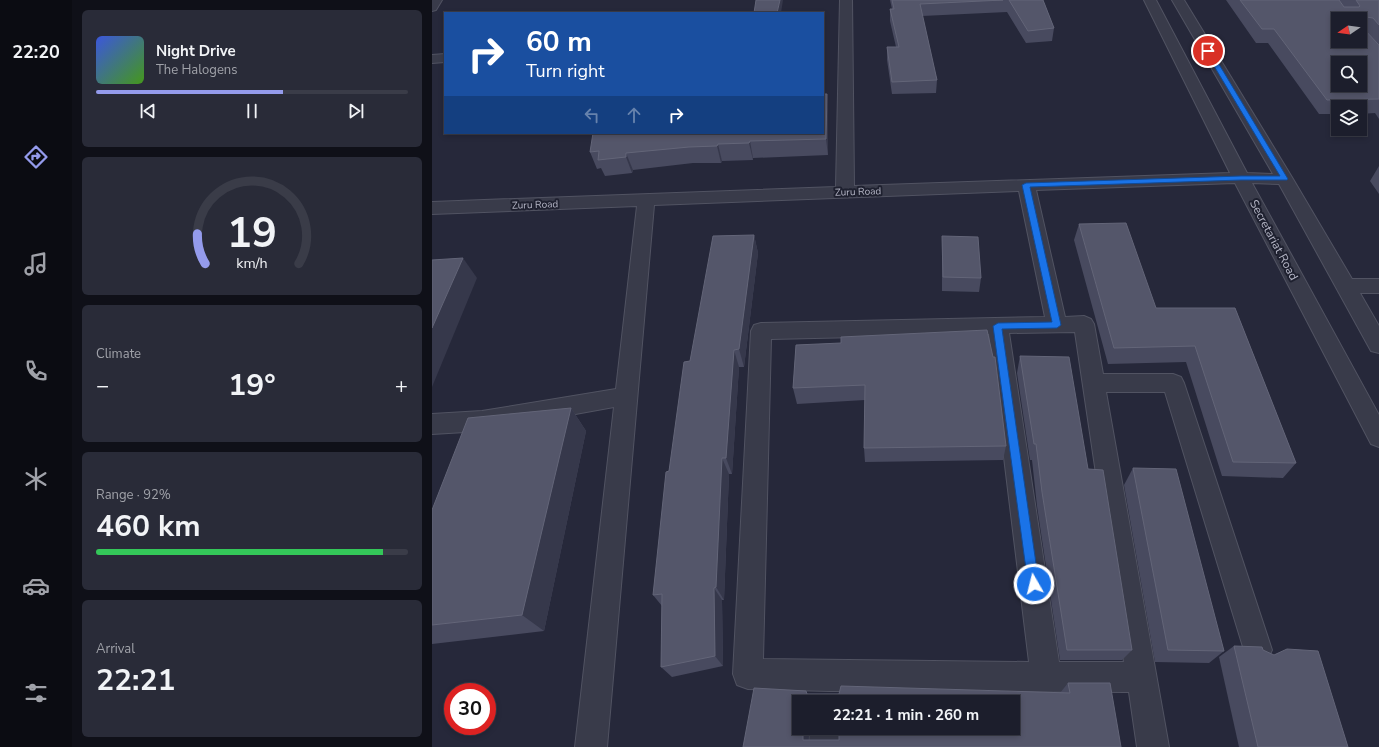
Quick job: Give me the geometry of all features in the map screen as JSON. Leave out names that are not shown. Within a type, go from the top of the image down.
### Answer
[{"type":"street","points":[[432,7],[436,0]]},
{"type":"street","points":[[846,0],[846,192]]},
{"type":"street","name":"Secretariat Road","points":[[1150,0],[1241,178],[1379,437]]},
{"type":"street","points":[[1178,0],[1285,179],[1379,345]]},
{"type":"street","points":[[432,58],[444,58]]},
{"type":"street","name":"Zuru Road","points":[[432,208],[646,201],[1026,185],[1241,178],[1285,179]]},
{"type":"street","points":[[1026,185],[1057,325]]},
{"type":"street","points":[[591,747],[646,201]]},
{"type":"street","points":[[1346,286],[1379,286]]},
{"type":"street","points":[[1142,677],[1046,675],[828,689],[748,674],[761,331],[1084,324],[1142,677],[1153,747]]},
{"type":"street","points":[[998,326],[1046,675]]},
{"type":"street","points":[[1094,383],[1173,383],[1257,650]]},
{"type":"street","points":[[432,424],[478,432],[627,396]]},
{"type":"street","points":[[824,747],[825,735]]},
{"type":"building","points":[[756,0],[780,0],[777,12],[754,12]]},
{"type":"building","points":[[892,0],[1003,0],[920,4],[937,80],[892,82],[887,47],[899,47],[890,9],[894,9]]},
{"type":"building","points":[[1009,0],[1043,0],[1054,28],[1028,31]]},
{"type":"building","points":[[1240,0],[1339,0],[1344,7],[1359,7],[1360,6],[1356,0],[1379,0],[1379,25],[1373,18],[1367,17],[1367,12],[1331,12],[1331,48],[1367,48],[1367,32],[1379,45],[1379,99],[1327,100],[1274,29],[1262,29]]},
{"type":"building","points":[[824,94],[827,94],[826,139],[750,141],[749,143],[718,144],[717,146],[626,153],[626,157],[598,160],[599,151],[590,152],[593,134],[824,134]]},
{"type":"building","points":[[1126,223],[1156,308],[1235,308],[1296,463],[1233,462],[1195,346],[1114,348],[1079,224]]},
{"type":"building","points":[[754,235],[739,349],[734,350],[726,458],[722,458],[716,587],[714,588],[715,656],[661,667],[662,594],[653,595],[666,472],[669,471],[684,362],[690,361],[713,236]]},
{"type":"building","points":[[942,236],[978,237],[981,278],[943,277]]},
{"type":"building","points":[[463,258],[432,328],[432,260]]},
{"type":"building","points":[[987,330],[993,357],[995,357],[1006,446],[864,448],[865,385],[793,388],[796,345],[841,343],[841,337]]},
{"type":"building","points":[[1020,356],[1069,357],[1088,469],[1103,470],[1132,650],[1067,650],[1042,492],[1036,444],[1034,444]]},
{"type":"building","points":[[571,408],[522,615],[432,625],[432,510],[468,418]]},
{"type":"building","points":[[1133,468],[1176,469],[1224,651],[1168,650]]},
{"type":"building","points":[[1234,646],[1262,647],[1263,650],[1274,655],[1287,649],[1318,651],[1348,747],[1258,747]]},
{"type":"building","points":[[1068,683],[1110,683],[1121,747],[743,747],[754,688],[806,691],[807,694],[839,694],[841,686],[1070,693]]},
{"type":"route","points":[[1034,584],[998,326],[1057,325],[1026,185],[1241,178],[1285,179],[1208,51]]}]
